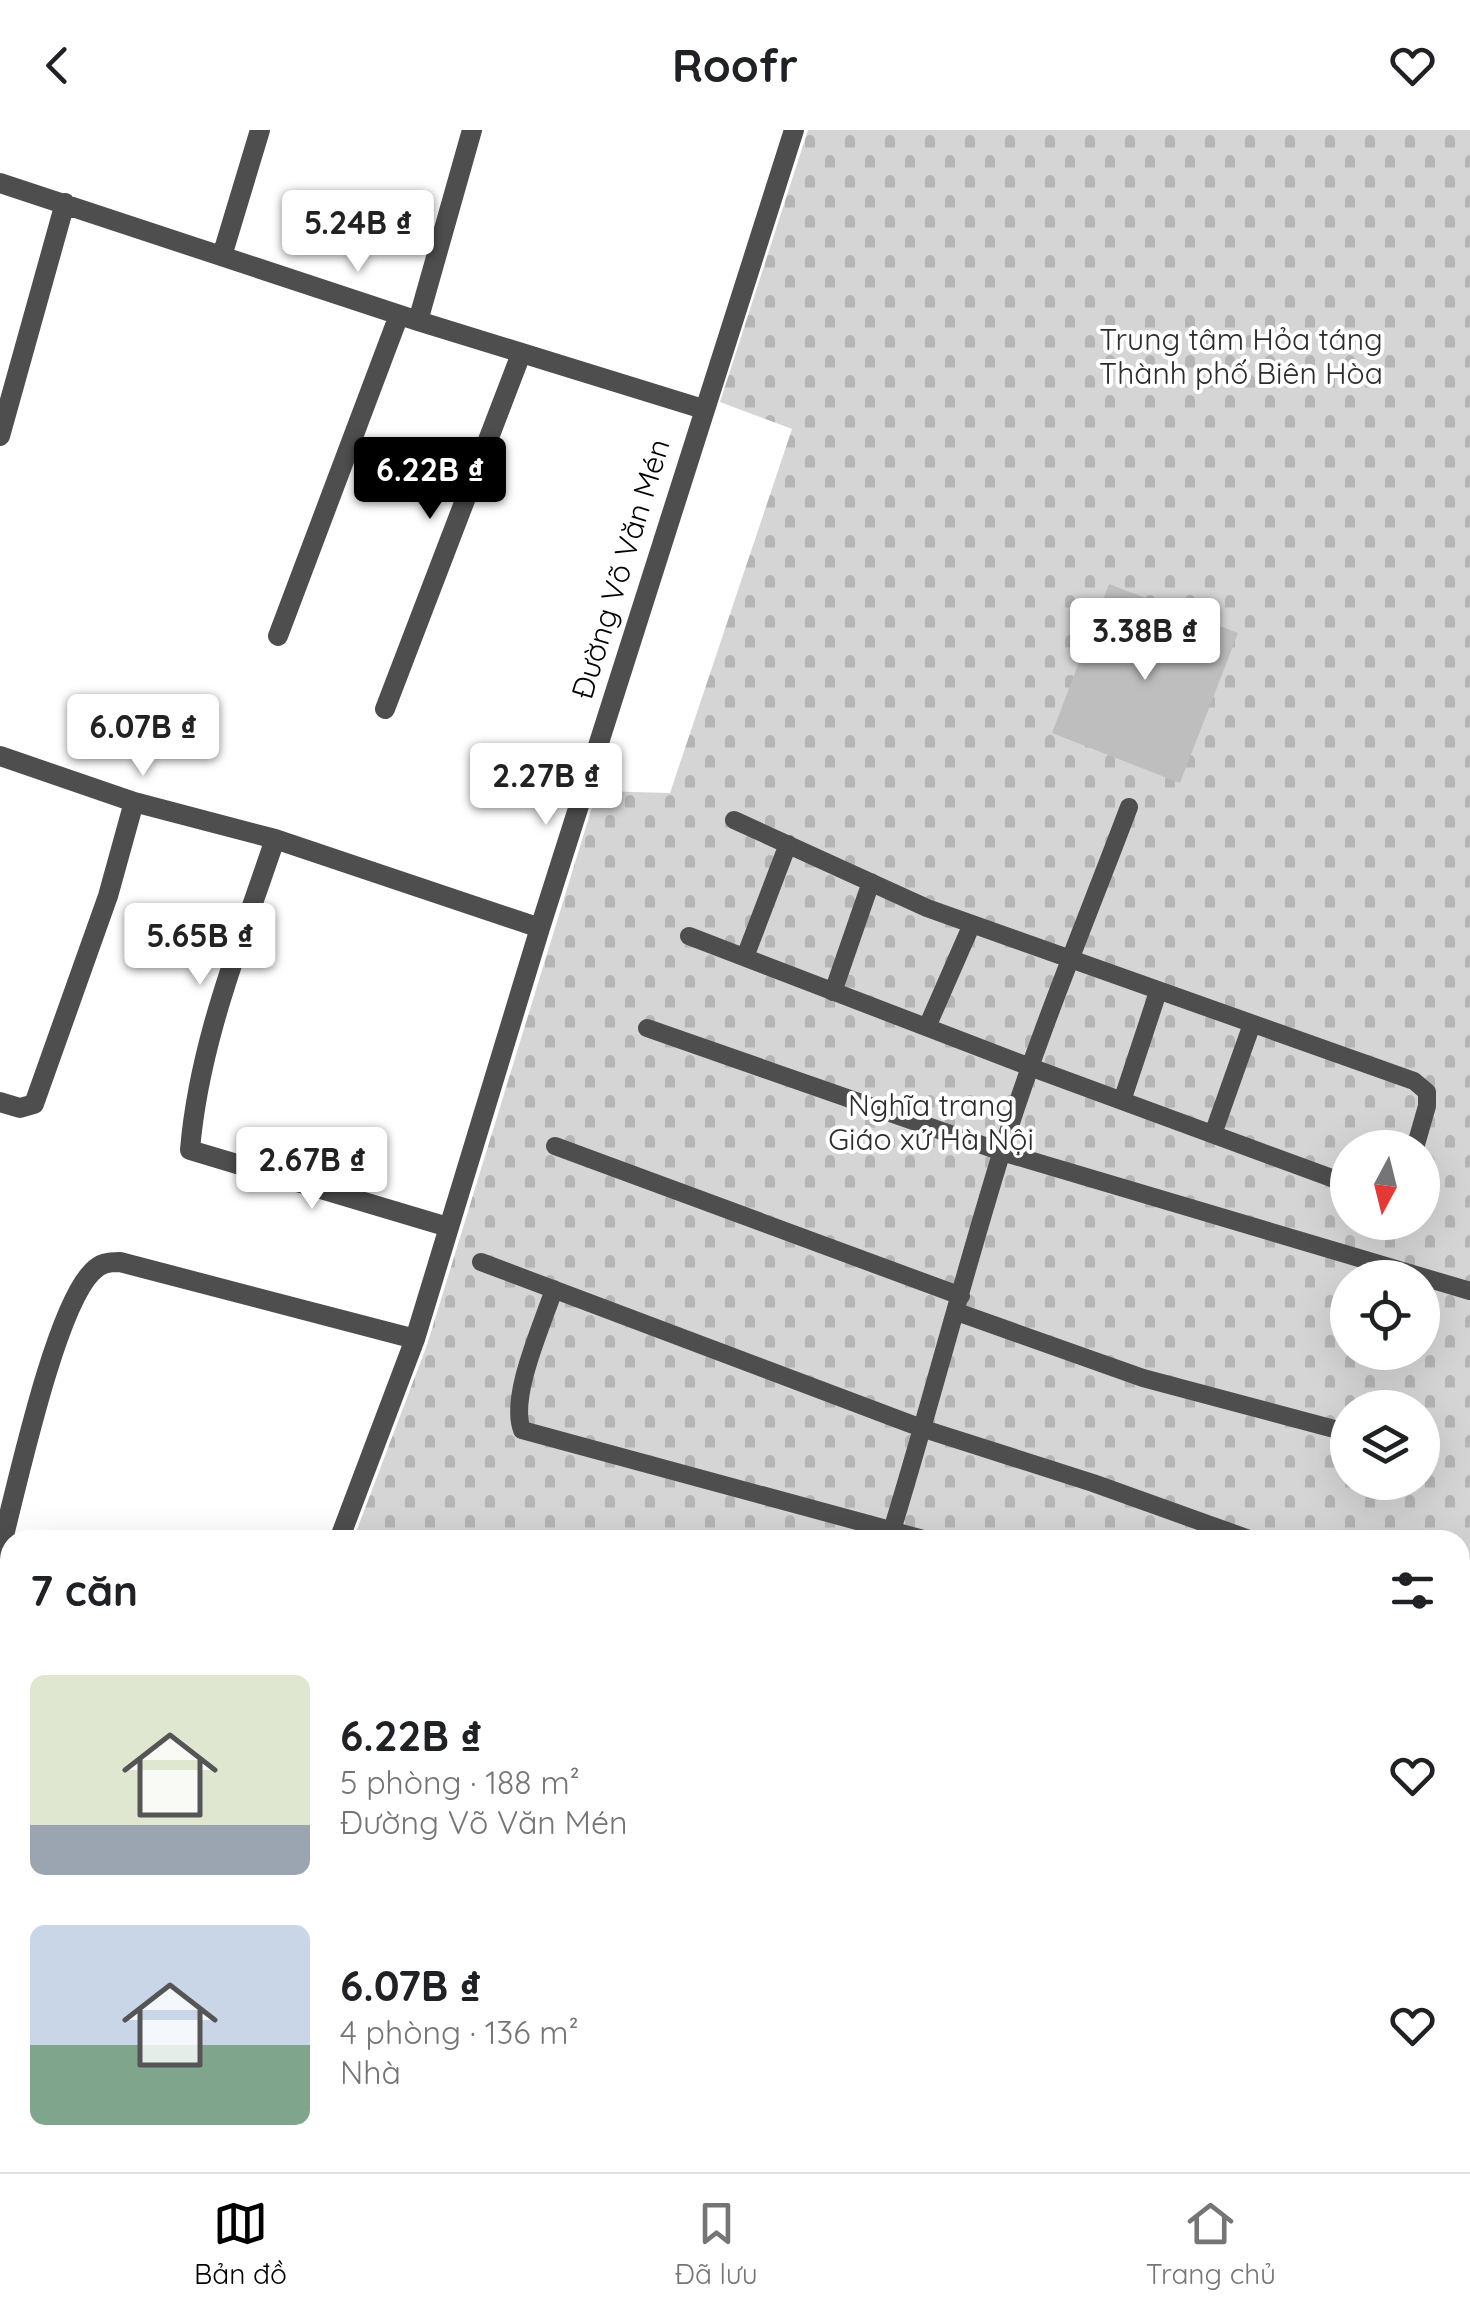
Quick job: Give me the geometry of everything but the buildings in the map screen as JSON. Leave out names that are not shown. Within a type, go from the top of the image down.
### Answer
[{"type":"street","points":[[222,256],[260,130]]},
{"type":"street","points":[[278,636],[408,318],[472,130]]},
{"type":"street","name":"Đường Võ Văn Mén","points":[[343,1530],[416,1339],[540,928],[794,130]]},
{"type":"street","points":[[0,183],[408,318],[703,410]]},
{"type":"street","points":[[0,436],[65,203]]},
{"type":"street","points":[[385,709],[521,354]]},
{"type":"street","points":[[0,756],[134,802],[275,840],[540,928]]},
{"type":"street","points":[[0,1102],[20,1108],[34,1104],[108,896],[134,802]]},
{"type":"street","points":[[275,840],[206,1049],[190,1150],[448,1227]]},
{"type":"street","points":[[6,1530],[55,1349],[77,1294],[91,1272],[105,1262],[187,1278],[416,1339]]},
{"type":"lane","points":[[892,1530],[1002,1152],[1030,1067],[1129,807]]},
{"type":"lane","points":[[734,820],[972,924],[1414,1081],[1428,1092],[1421,1130]]},
{"type":"lane","points":[[745,957],[788,844]]},
{"type":"lane","points":[[833,992],[871,882]]},
{"type":"lane","points":[[926,1027],[972,924]]},
{"type":"lane","points":[[688,936],[1330,1177]]},
{"type":"lane","points":[[1122,1101],[1158,992]]},
{"type":"lane","points":[[1213,1134],[1252,1024]]},
{"type":"lane","points":[[648,1028],[1002,1152],[1470,1291]]},
{"type":"lane","points":[[555,1146],[1143,1378],[1330,1428]]},
{"type":"lane","points":[[482,1262],[924,1429],[1224,1530]]},
{"type":"lane","points":[[554,1289],[522,1387],[517,1417],[522,1430],[869,1530]]},
{"type":"green space","name":"Nghĩa trang Giáo xứ Hà Nội","points":[[808,130],[1470,130],[1470,1530],[357,1530],[427,1345],[597,791],[670,793],[792,429],[720,402]]},
{"type":"park label","name":"Trung tâm Hỏa táng Thành phố Biên Hòa","points":[[1241,357]]}]
